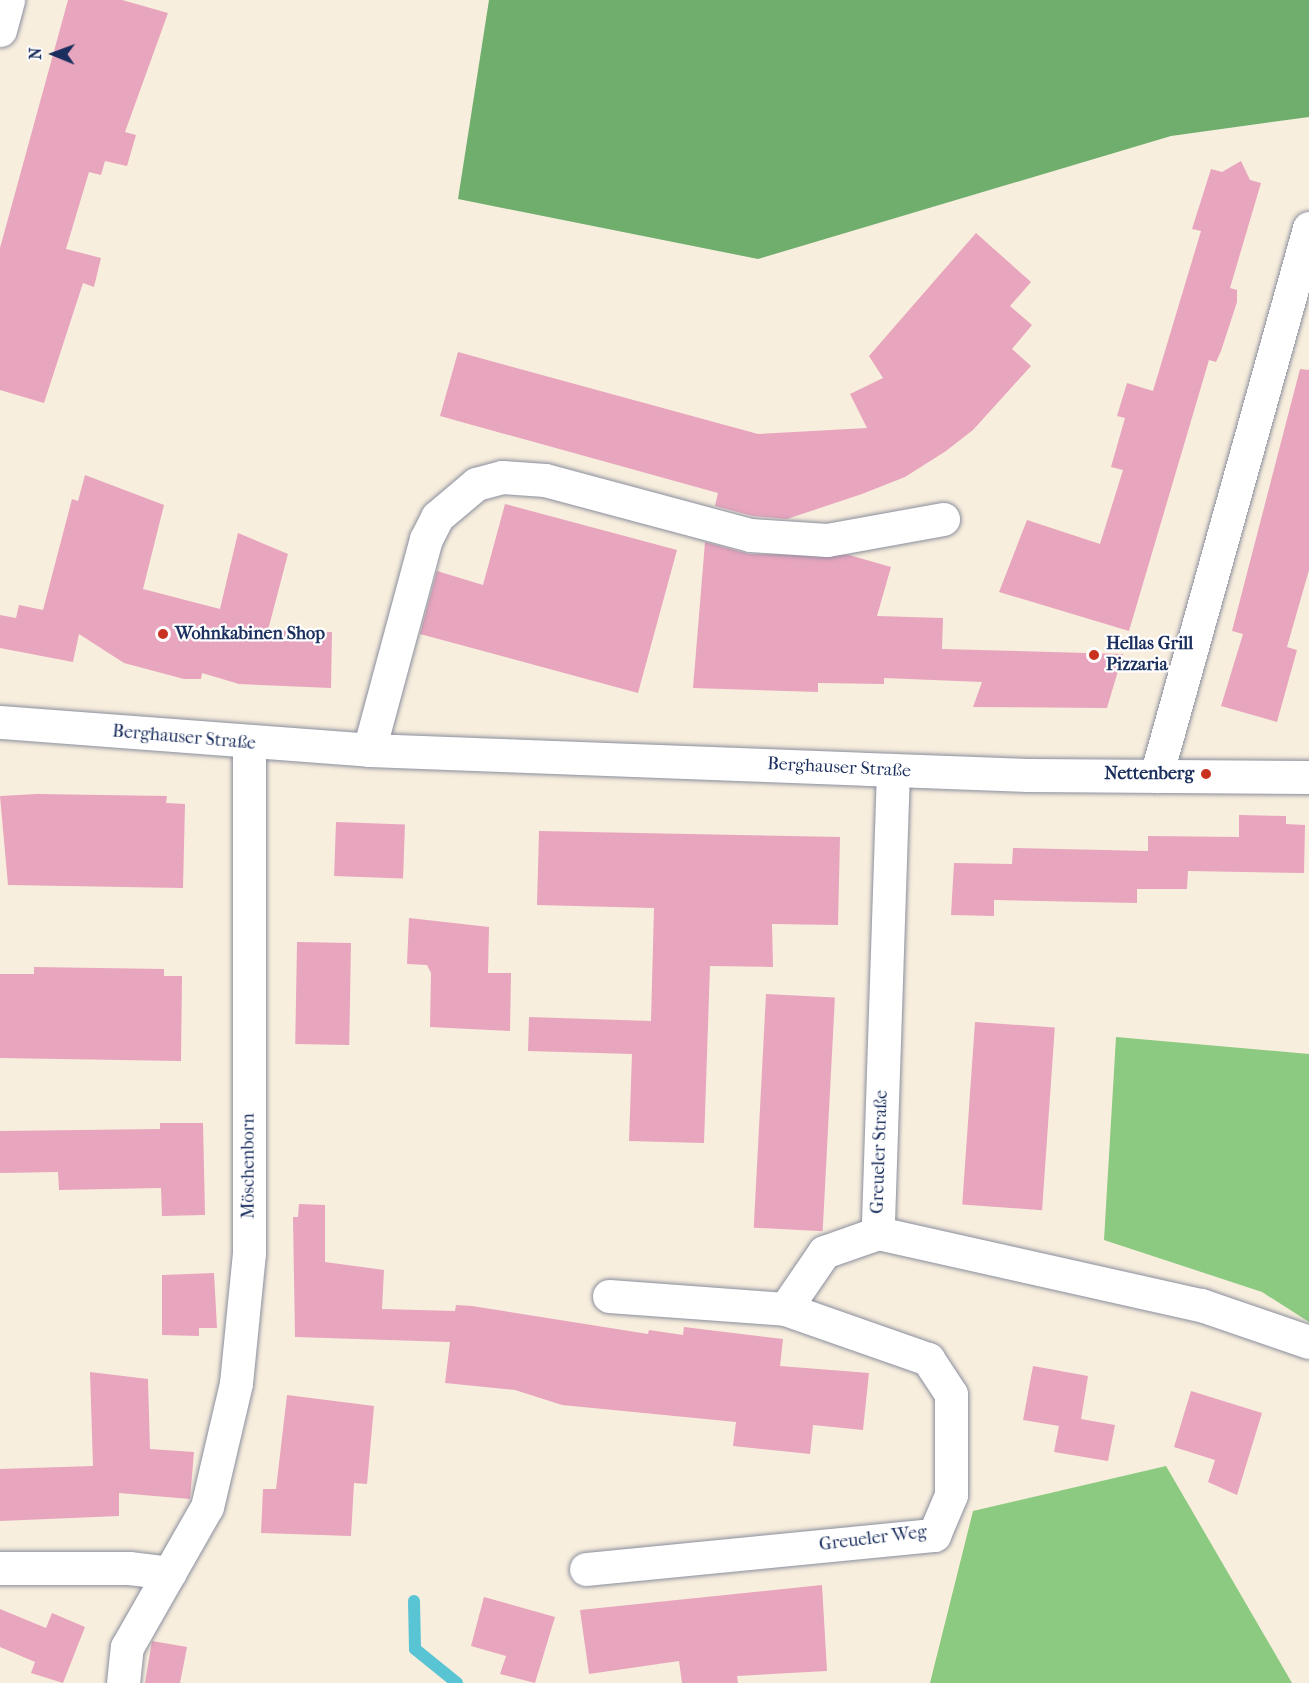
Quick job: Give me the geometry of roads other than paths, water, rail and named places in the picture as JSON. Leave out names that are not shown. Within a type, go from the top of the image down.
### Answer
[{"type":"street","points":[[0,30],[8,0]]},
{"type":"street","points":[[1156,776],[1309,228]]},
{"type":"street","points":[[369,750],[426,539],[437,517],[476,484],[502,477],[545,480],[750,535],[827,540],[943,519]]},
{"type":"street","name":"Berghauser Straße","points":[[0,722],[249,744],[369,750],[893,770],[1309,777]]},
{"type":"street","name":"Möschenborn","points":[[123,1683],[127,1647],[207,1507],[236,1383],[249,1253],[249,744]]},
{"type":"street","name":"Greueler Straße","points":[[893,770],[878,1233],[1202,1305],[1309,1342]]},
{"type":"street","points":[[785,1309],[824,1252],[878,1233]]},
{"type":"street","name":"Greueler Weg","points":[[586,1569],[934,1535],[951,1495],[951,1394],[928,1359],[785,1309],[609,1296]]},
{"type":"street","points":[[0,1568],[129,1568],[170,1573]]},
{"type":"waterway","points":[[414,1601],[415,1649],[457,1683]]},
{"type":"place","name":"Wohnkabinen Shop","points":[[163,634]]},
{"type":"place","name":"Hellas Grill Pizzaria","points":[[1094,655]]},
{"type":"place","name":"Nettenberg","points":[[1206,774]]}]
